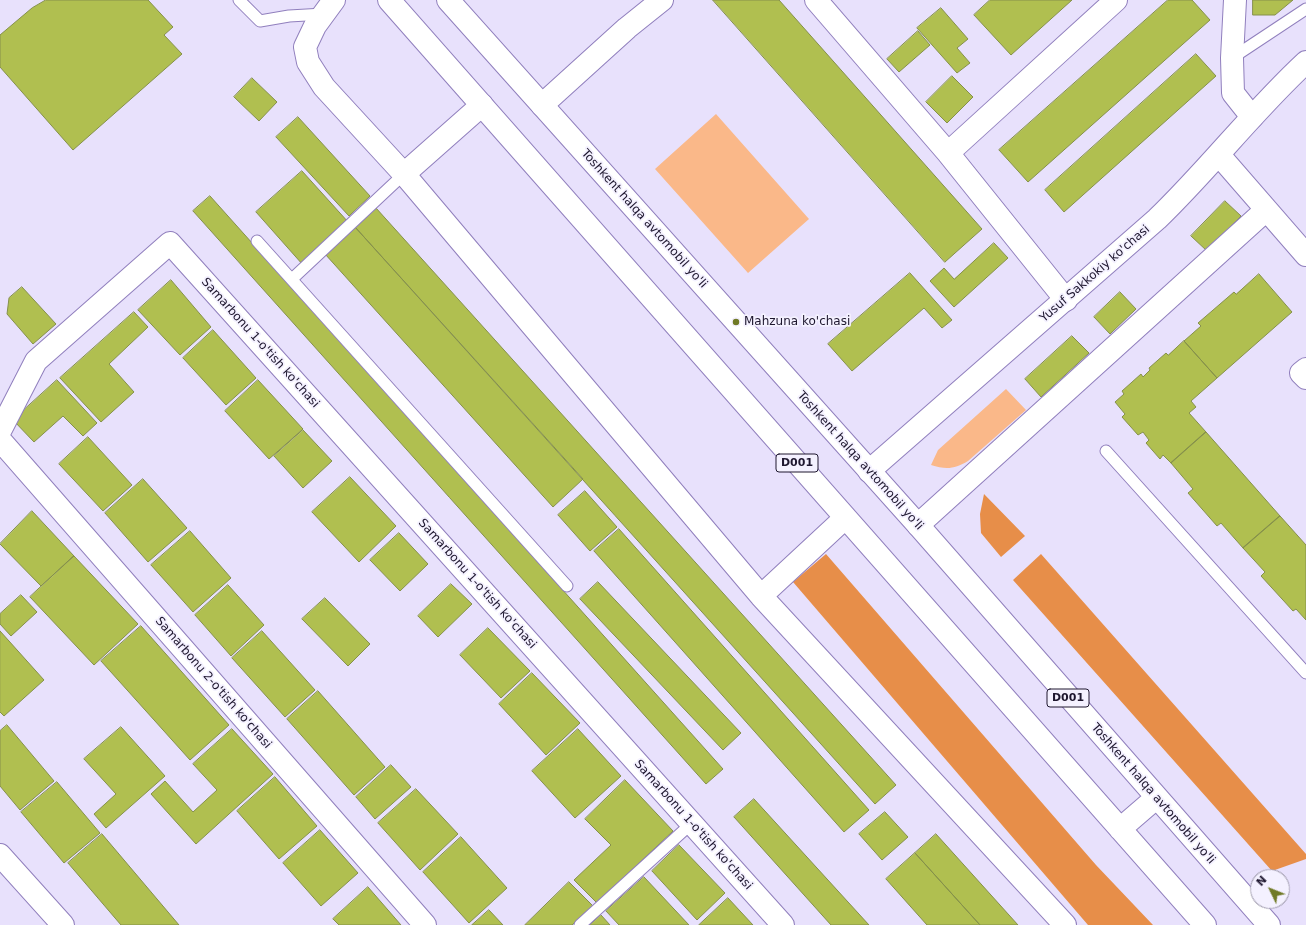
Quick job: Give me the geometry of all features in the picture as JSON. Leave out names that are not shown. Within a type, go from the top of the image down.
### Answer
[{"type":"main road","name":"D001","points":[[389,0],[1205,925]]},
{"type":"main road","name":"Toshkent halqa avtomobil yo'li","points":[[448,0],[918,526],[1269,925]]},
{"type":"main road","points":[[542,105],[627,28],[662,0]]},
{"type":"main road","points":[[816,0],[948,153],[1066,300]]},
{"type":"main road","points":[[948,153],[1116,0]]},
{"type":"main road","points":[[1236,0],[1232,58],[1233,93],[1252,117]]},
{"type":"main road","points":[[329,7],[315,26],[305,47],[308,62],[324,87],[404,174],[761,596],[1065,925]]},
{"type":"main road","name":"Yusuf Sakkokiy ko'chasi","points":[[869,471],[1157,219],[1219,155],[1252,117],[1306,62]]},
{"type":"main road","points":[[404,174],[482,105]]},
{"type":"main road","points":[[1219,155],[1306,255]]},
{"type":"main road","points":[[918,526],[1266,210]]},
{"type":"main road","name":"Samarbonu 1-o'tish ko'chasi","points":[[0,431],[36,360],[170,243],[783,925]]},
{"type":"main road","points":[[1306,368],[1301,373],[1306,378]]},
{"type":"main road","name":"Samarbonu 2-o'tish ko'chasi","points":[[0,440],[425,925]]},
{"type":"main road","points":[[761,596],[845,518]]},
{"type":"main road","points":[[1120,829],[1156,798]]},
{"type":"main road","points":[[0,855],[63,925]]},
{"type":"lane","points":[[240,0],[260,21],[329,7]]},
{"type":"lane","points":[[1232,58],[1306,9]]},
{"type":"lane","points":[[292,280],[404,174]]},
{"type":"lane","points":[[258,241],[567,586]]},
{"type":"lane","points":[[1106,451],[1306,673]]},
{"type":"lane","points":[[580,925],[692,823]]},
{"type":"shaded area","points":[[716,114],[809,219],[748,273],[655,169]]},
{"type":"shaded area","points":[[1006,389],[1026,410],[968,461],[959,466],[950,468],[941,468],[931,465],[938,450]]},
{"type":"shaded area","points":[[984,494],[1025,536],[1001,557],[981,533],[980,514]]},
{"type":"shaded area","points":[[826,554],[1096,865],[1153,925],[1088,925],[793,582]]},
{"type":"shaded area","points":[[1041,554],[1306,854],[1306,859],[1278,869],[1270,869],[1013,580]]},
{"type":"building","points":[[46,0],[148,0],[173,27],[164,35],[182,54],[73,150],[0,67],[0,35],[32,8]]},
{"type":"building","points":[[713,0],[779,0],[982,229],[945,262]]},
{"type":"building","points":[[990,0],[1072,0],[1011,55],[974,15]]},
{"type":"building","points":[[1168,0],[1192,0],[1210,20],[1028,182],[999,150]]},
{"type":"building","points":[[1253,0],[1293,0],[1275,15],[1253,15]]},
{"type":"building","points":[[941,8],[968,39],[957,48],[970,63],[957,73],[917,28]]},
{"type":"building","points":[[918,31],[930,45],[899,72],[887,59]]},
{"type":"building","points":[[1196,54],[1216,76],[1064,212],[1045,190]]},
{"type":"building","points":[[952,76],[973,97],[947,123],[926,102]]},
{"type":"building","points":[[252,78],[277,102],[259,121],[234,97]]},
{"type":"building","points":[[298,117],[370,196],[349,216],[276,137]]},
{"type":"building","points":[[302,171],[349,223],[303,265],[256,212]]},
{"type":"building","points":[[210,196],[723,769],[706,784],[193,211]]},
{"type":"building","points":[[1225,201],[1241,216],[1207,251],[1191,236]]},
{"type":"building","points":[[376,208],[896,785],[875,804],[355,227]]},
{"type":"building","points":[[355,227],[583,479],[553,507],[325,254]]},
{"type":"building","points":[[994,243],[1008,258],[954,307],[930,281],[944,268],[954,279]]},
{"type":"building","points":[[910,273],[952,320],[942,328],[924,308],[852,371],[828,344]]},
{"type":"building","points":[[1259,274],[1292,312],[1217,378],[1184,341],[1201,326],[1198,323],[1234,292],[1236,294]]},
{"type":"building","points":[[171,280],[211,327],[180,355],[138,310]]},
{"type":"building","points":[[22,287],[56,324],[33,344],[7,314],[9,298]]},
{"type":"building","points":[[1120,292],[1136,309],[1110,334],[1094,317]]},
{"type":"building","points":[[134,312],[148,327],[109,364],[134,392],[101,422],[60,378]]},
{"type":"building","points":[[213,330],[256,378],[226,405],[183,358]]},
{"type":"building","points":[[1072,336],[1089,353],[1041,397],[1025,379]]},
{"type":"building","points":[[1184,341],[1217,378],[1191,401],[1196,407],[1189,413],[1206,432],[1171,463],[1163,455],[1160,459],[1146,443],[1149,440],[1143,432],[1138,435],[1122,417],[1125,414],[1115,402],[1124,394],[1122,391],[1141,374],[1143,377],[1150,370],[1149,368],[1166,353],[1168,355]]},
{"type":"building","points":[[57,380],[97,423],[83,436],[63,416],[34,442],[13,420]]},
{"type":"building","points":[[258,380],[303,429],[269,459],[225,411]]},
{"type":"building","points":[[303,430],[332,461],[303,488],[274,456]]},
{"type":"building","points":[[1206,432],[1280,516],[1243,548],[1221,523],[1217,526],[1188,493],[1193,489],[1171,463]]},
{"type":"building","points":[[88,437],[132,485],[103,511],[59,464]]},
{"type":"building","points":[[350,477],[396,526],[359,562],[312,512]]},
{"type":"building","points":[[143,479],[187,528],[148,562],[105,513]]},
{"type":"building","points":[[585,491],[617,527],[590,551],[558,515]]},
{"type":"building","points":[[32,511],[74,556],[41,586],[0,544]]},
{"type":"building","points":[[1280,516],[1306,545],[1306,620],[1296,609],[1293,611],[1261,576],[1265,572],[1243,548]]},
{"type":"building","points":[[619,529],[869,810],[844,832],[594,551]]},
{"type":"building","points":[[190,531],[231,578],[193,612],[151,565]]},
{"type":"building","points":[[399,533],[428,564],[400,591],[370,560]]},
{"type":"building","points":[[74,556],[138,624],[94,665],[30,597]]},
{"type":"building","points":[[598,582],[741,733],[723,750],[580,599]]},
{"type":"building","points":[[451,584],[472,604],[438,637],[418,616]]},
{"type":"building","points":[[228,585],[264,625],[231,656],[195,615]]},
{"type":"building","points":[[21,595],[37,612],[11,636],[0,624],[0,614]]},
{"type":"building","points":[[325,598],[370,644],[348,666],[302,619]]},
{"type":"building","points":[[141,626],[229,725],[190,760],[101,661]]},
{"type":"building","points":[[488,628],[530,671],[501,698],[460,655]]},
{"type":"building","points":[[0,631],[44,680],[4,716],[0,712]]},
{"type":"building","points":[[262,631],[315,690],[285,717],[232,658]]},
{"type":"building","points":[[532,673],[580,723],[546,755],[499,704]]},
{"type":"building","points":[[318,691],[385,767],[354,795],[287,719]]},
{"type":"building","points":[[7,725],[54,781],[20,810],[0,786],[0,731]]},
{"type":"building","points":[[121,727],[165,776],[106,828],[94,814],[116,794],[84,759]]},
{"type":"building","points":[[232,729],[273,774],[196,844],[151,794],[165,781],[193,812],[217,790],[193,764]]},
{"type":"building","points":[[578,729],[621,776],[575,818],[532,771]]},
{"type":"building","points":[[391,765],[411,787],[375,819],[356,797]]},
{"type":"building","points":[[275,777],[317,826],[279,859],[237,811]]},
{"type":"building","points":[[625,780],[673,831],[597,903],[574,880],[611,845],[585,819]]},
{"type":"building","points":[[57,782],[100,833],[64,863],[21,812]]},
{"type":"building","points":[[416,789],[458,834],[420,870],[378,823]]},
{"type":"building","points":[[754,799],[869,925],[831,925],[734,817]]},
{"type":"building","points":[[885,812],[908,837],[882,860],[859,834]]},
{"type":"building","points":[[320,830],[358,873],[321,906],[283,863]]},
{"type":"building","points":[[102,834],[179,925],[121,925],[68,863]]},
{"type":"building","points":[[936,834],[1018,925],[980,925],[915,853]]},
{"type":"building","points":[[461,837],[507,888],[469,923],[423,872]]},
{"type":"building","points":[[679,845],[725,893],[697,920],[652,871]]},
{"type":"building","points":[[915,853],[980,925],[927,925],[886,879]]},
{"type":"building","points":[[644,877],[689,925],[619,925],[606,911]]},
{"type":"building","points":[[569,882],[593,906],[572,925],[525,925]]},
{"type":"building","points":[[368,887],[401,925],[339,925],[333,919]]},
{"type":"building","points":[[728,898],[753,925],[699,925]]},
{"type":"building","points":[[489,910],[503,925],[472,925]]},
{"type":"building","points":[[601,915],[610,925],[590,925]]},
{"type":"place","name":"Mahzuna ko'chasi","points":[[736,322]]}]
